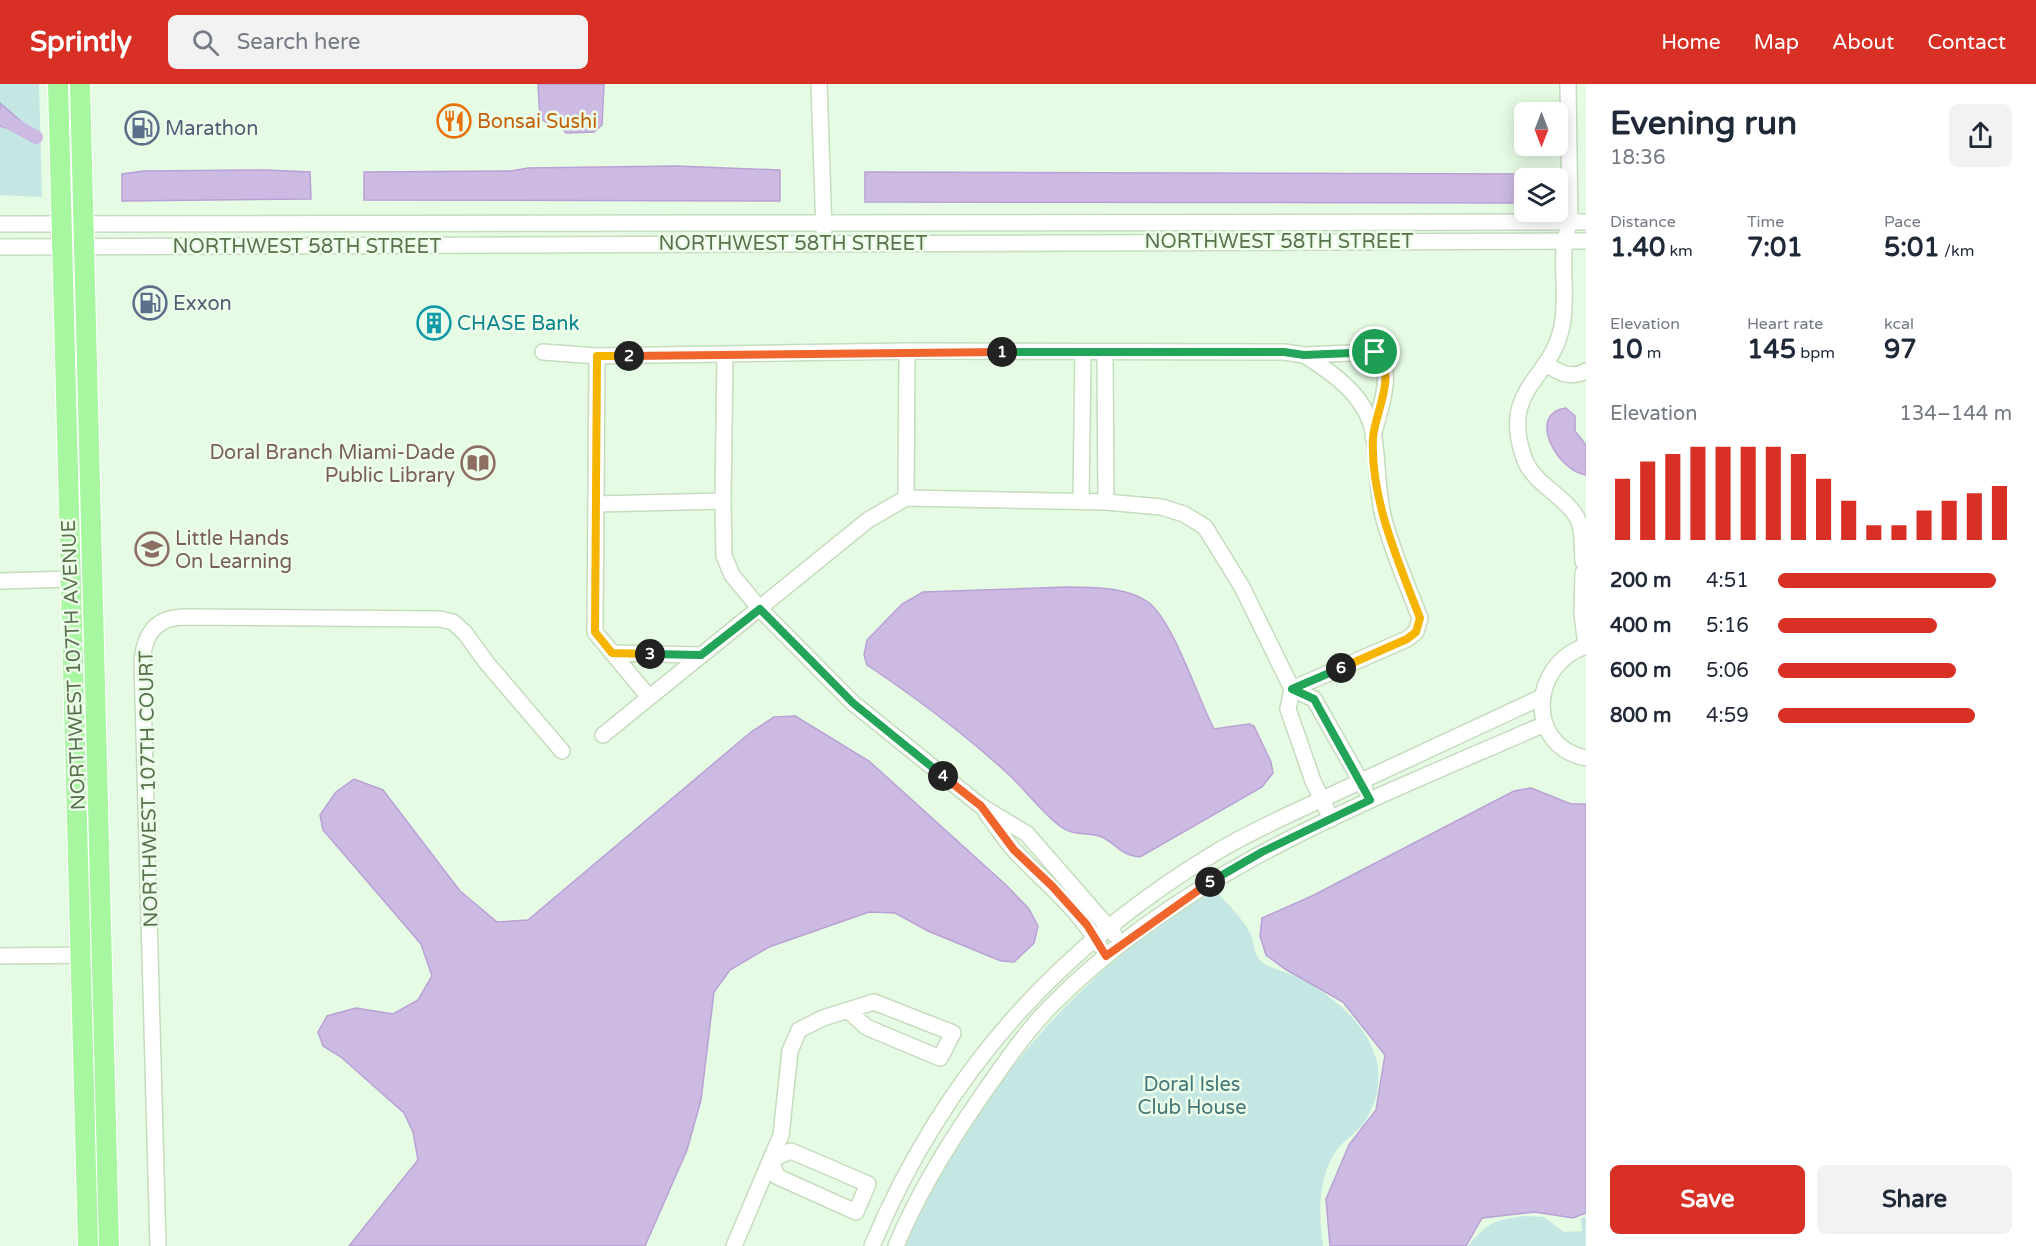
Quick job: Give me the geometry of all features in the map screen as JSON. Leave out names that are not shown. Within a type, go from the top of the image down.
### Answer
[{"type":"main road","name":"NORTHWEST 107TH AVENUE","points":[[58,84],[88,1246]]},
{"type":"main road","name":"NORTHWEST 107TH AVENUE","points":[[80,84],[109,1246]]},
{"type":"street","points":[[819,84],[824,242]]},
{"type":"street","points":[[1568,84],[1570,222],[1563,241],[1563,324],[1557,346],[1547,364],[1531,381],[1519,407],[1517,432],[1524,458],[1536,478],[1576,514],[1582,536],[1586,646],[1572,651],[1558,661],[1550,672],[1542,697],[1545,724],[1561,747],[1586,758]]},
{"type":"street","points":[[1570,222],[1586,241]]},
{"type":"street","name":"NORTHWEST 58TH STREET","points":[[0,224],[84,226],[1586,222]]},
{"type":"street","name":"NORTHWEST 58TH STREET","points":[[0,246],[1586,241]]},
{"type":"street","points":[[906,498],[907,351]]},
{"type":"street","points":[[543,352],[597,356],[907,351],[1284,352],[1304,355],[1375,352],[1384,360],[1386,373],[1373,438]]},
{"type":"street","points":[[1081,501],[1083,352]]},
{"type":"street","points":[[1105,352],[1106,502]]},
{"type":"street","points":[[725,355],[724,556],[732,575],[760,609],[853,703],[981,806],[1027,834],[1122,943]]},
{"type":"street","points":[[1292,689],[1407,639],[1416,632],[1420,618],[1384,522],[1373,438],[1366,412],[1352,391],[1326,368],[1304,355]]},
{"type":"street","points":[[597,356],[595,632],[648,696]]},
{"type":"street","points":[[1547,364],[1559,373],[1570,375],[1586,371]]},
{"type":"street","points":[[1558,497],[1582,510],[1586,517]]},
{"type":"street","points":[[603,735],[648,696],[760,609],[868,520],[906,498],[1081,501],[1161,507],[1184,514],[1204,527],[1242,587],[1292,689],[1288,709],[1331,819]]},
{"type":"street","points":[[596,504],[723,501]]},
{"type":"street","points":[[0,581],[70,579]]},
{"type":"street","name":"NORTHWEST 107TH COURT","points":[[158,1246],[142,660],[144,643],[152,629],[161,620],[183,617],[440,619],[453,622],[465,633],[486,662],[562,751]]},
{"type":"street","points":[[612,653],[701,655]]},
{"type":"street","points":[[1292,689],[1314,699],[1362,781],[1370,800]]},
{"type":"street","points":[[872,1246],[913,1158],[966,1075],[1027,1001],[1108,927],[1155,892],[1219,851],[1542,697]]},
{"type":"street","points":[[896,1246],[943,1152],[1009,1057],[1050,1008],[1122,943],[1225,873],[1370,800],[1545,724]]},
{"type":"street","points":[[981,806],[1014,850],[1052,886],[1087,925],[1106,956]]},
{"type":"street","points":[[0,956],[102,954]]},
{"type":"street","points":[[740,1243],[772,1159],[785,1117],[790,1051],[799,1030],[869,1002],[880,1003],[953,1033],[940,1058],[866,1027],[849,1011]]},
{"type":"street","points":[[791,1151],[868,1184],[856,1212],[776,1176],[772,1159],[791,1151]]},
{"type":"green space","points":[[0,84],[39,84],[42,197],[0,195]]},
{"type":"green space","name":"Doral Isles Club House","points":[[1214,889],[1246,925],[1259,960],[1270,967],[1293,975],[1334,1001],[1352,1017],[1366,1036],[1375,1056],[1379,1077],[1375,1100],[1363,1124],[1340,1146],[1327,1168],[1320,1207],[1323,1246],[903,1246],[951,1156],[978,1114],[1039,1036],[1073,999],[1110,965],[1157,926]]},
{"type":"green space","points":[[1525,1216],[1544,1217],[1564,1232],[1582,1231],[1581,1218],[1586,1217],[1586,1246],[1468,1246],[1487,1227],[1499,1221]]},
{"type":"shaded area","points":[[538,84],[604,84],[602,125],[594,132],[566,133],[561,128],[543,121],[540,118]]},
{"type":"shaded area","points":[[0,103],[31,130],[29,135],[0,126]]},
{"type":"shaded area","points":[[676,166],[780,170],[780,201],[364,200],[364,172],[511,171],[528,168]]},
{"type":"shaded area","points":[[144,171],[310,172],[311,199],[122,201],[122,174]]},
{"type":"shaded area","points":[[865,172],[1514,174],[1514,203],[865,202]]},
{"type":"shaded area","points":[[1566,408],[1575,416],[1575,431],[1586,445],[1586,475],[1565,464],[1550,442],[1547,430],[1548,420],[1554,412]]},
{"type":"shaded area","points":[[1067,587],[1119,590],[1148,602],[1167,625],[1176,642],[1214,729],[1249,724],[1254,726],[1271,762],[1273,773],[1262,787],[1140,857],[1124,852],[1099,836],[1072,832],[1061,827],[973,743],[867,665],[864,655],[867,640],[902,604],[923,592]]},
{"type":"shaded area","points":[[795,716],[869,761],[1006,885],[1029,909],[1038,926],[1034,943],[1014,962],[1001,961],[928,931],[895,913],[869,912],[769,947],[730,970],[714,992],[701,1100],[687,1150],[645,1246],[349,1246],[418,1160],[413,1132],[404,1113],[341,1057],[323,1046],[318,1032],[327,1016],[356,1008],[393,1014],[418,1000],[432,976],[421,944],[323,830],[320,815],[336,792],[354,779],[383,790],[460,891],[497,922],[528,920],[751,732],[774,717]]},
{"type":"shaded area","points":[[1531,788],[1571,804],[1586,804],[1586,1213],[1573,1218],[1535,1212],[1482,1218],[1466,1246],[1330,1246],[1326,1199],[1349,1145],[1376,1110],[1385,1055],[1343,1002],[1285,969],[1266,955],[1260,936],[1262,918],[1312,896],[1514,791]]},
{"type":"waterway","points":[[0,117],[36,137]]},
{"type":"place","name":"Bonsai Sushi","points":[[454,121]]},
{"type":"place","name":"Marathon","points":[[142,128]]},
{"type":"place","name":"Exxon","points":[[150,303]]},
{"type":"place","name":"CHASE Bank","points":[[434,323]]},
{"type":"place","name":"Doral Branch Miami-Dade Public Library","points":[[478,463]]},
{"type":"place","name":"Little Hands On Learning","points":[[152,549]]},
{"type":"route","points":[[907,351],[1284,352],[1304,355],[1375,352],[1384,360],[1386,373],[1373,438],[1384,522],[1420,618],[1416,632],[1407,639],[1292,689],[1314,699],[1362,781],[1370,800],[1262,852],[1225,873],[1173,906],[1106,956],[1087,925],[1042,875],[1014,850],[981,806],[853,703],[760,609],[701,655],[612,653],[595,632],[597,356],[907,351]]}]
